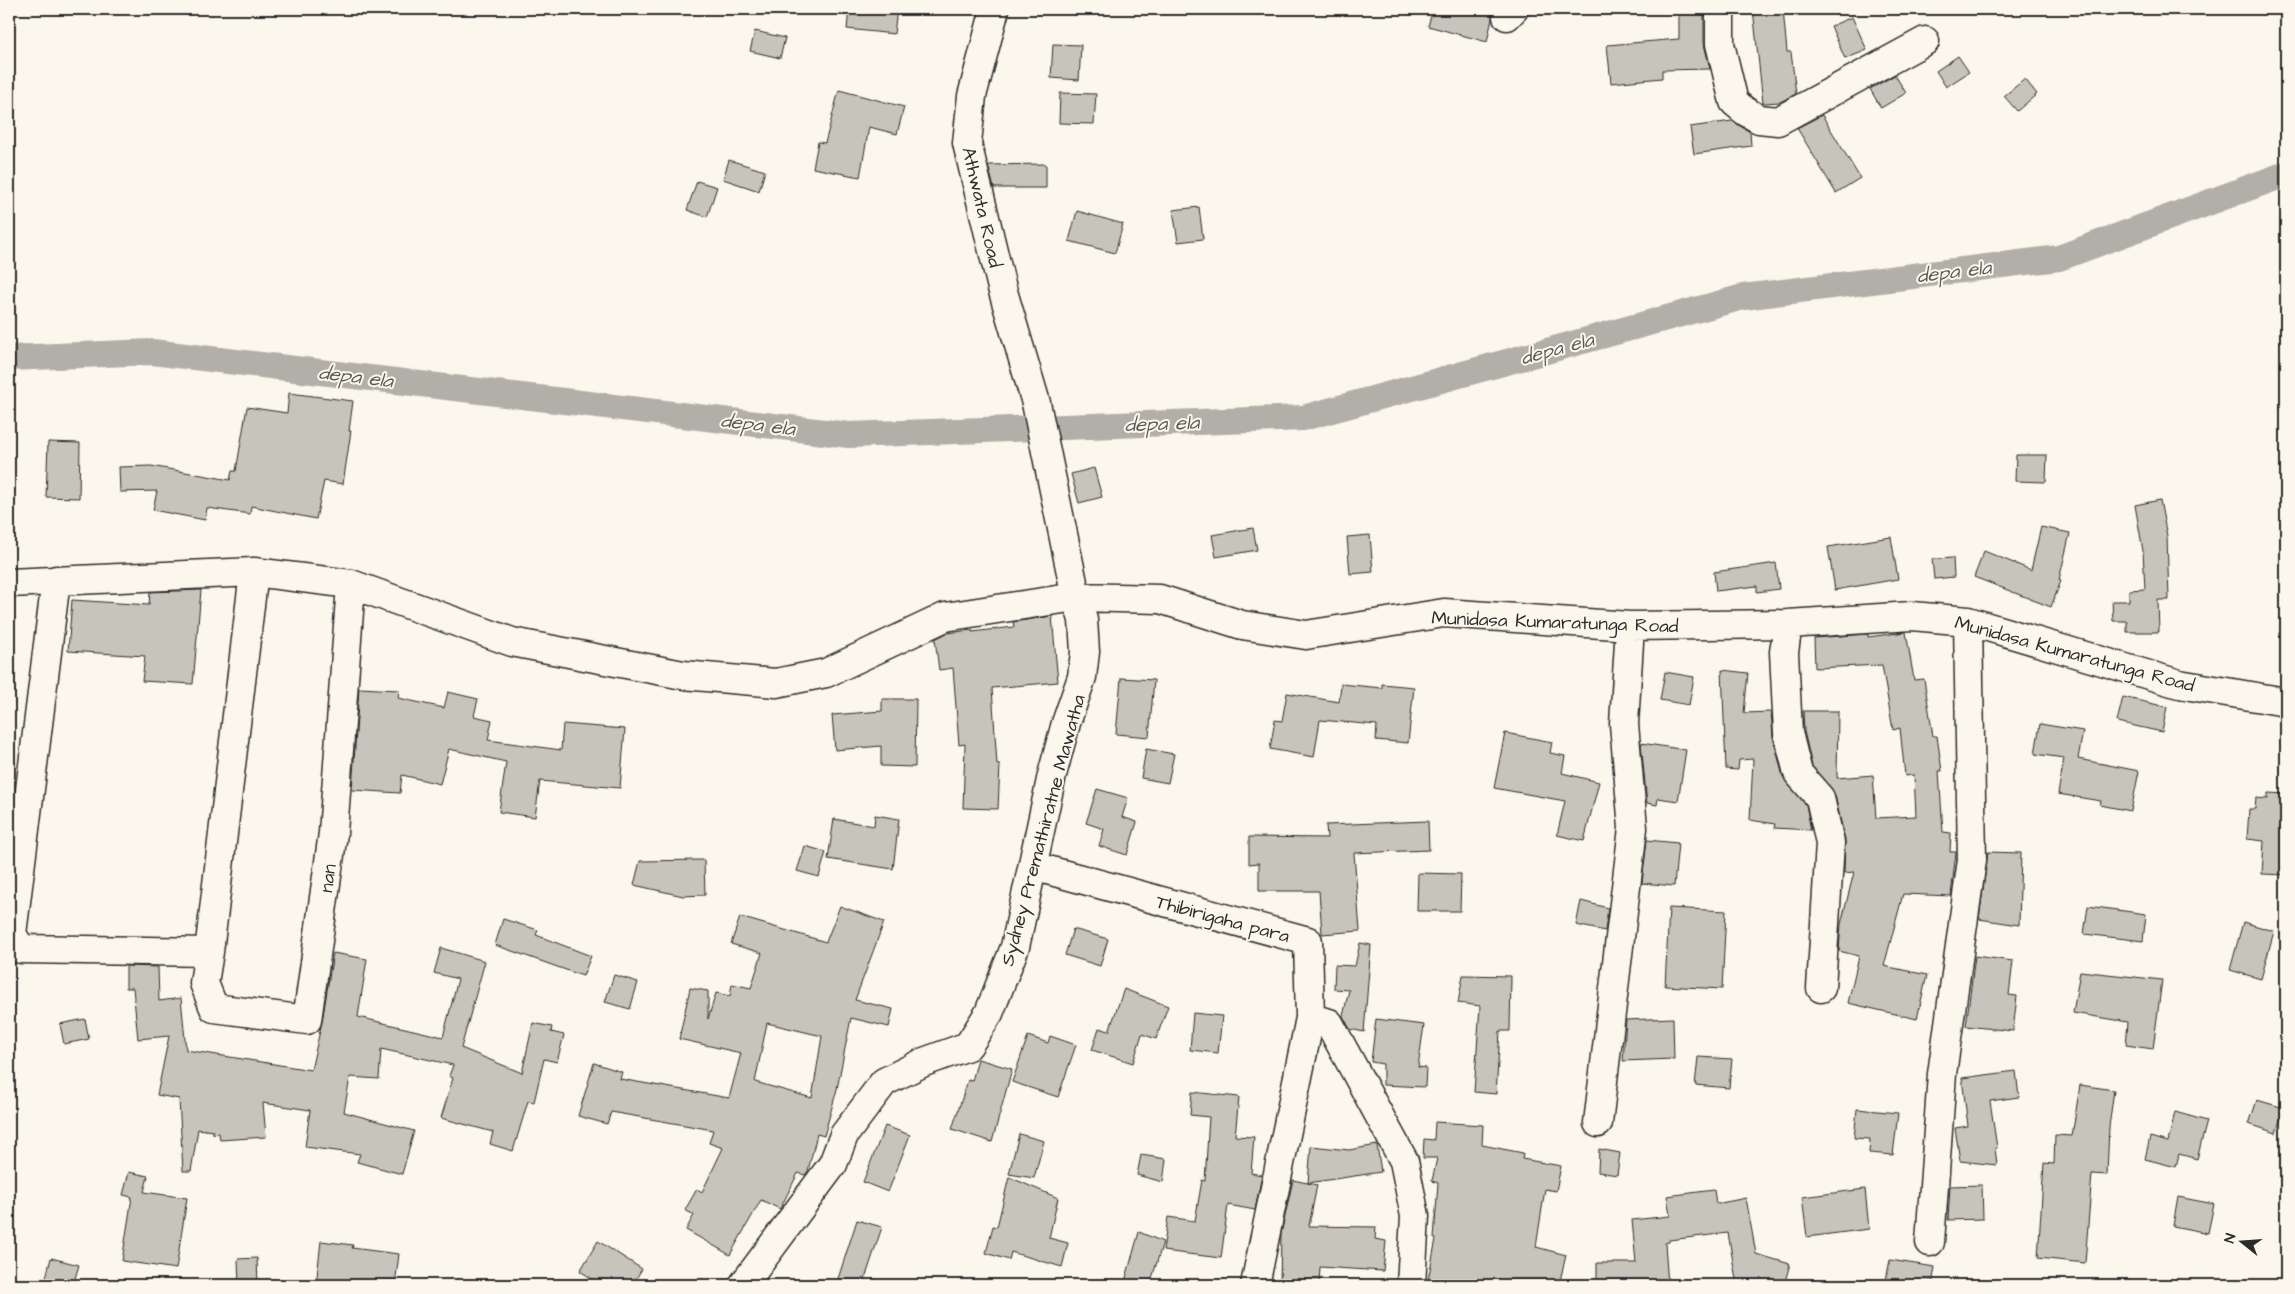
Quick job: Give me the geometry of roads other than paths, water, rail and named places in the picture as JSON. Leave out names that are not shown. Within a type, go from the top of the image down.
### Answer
[{"type":"street","name":"Athwata Road","points":[[995,9],[972,96],[967,143],[1002,288],[1036,403],[1046,452]]},
{"type":"street","points":[[1720,9],[1720,44],[1734,102],[1759,119],[1778,121],[1925,41]]},
{"type":"street","name":"Sydney Premathiratne Mawatha","points":[[743,1285],[833,1164],[844,1135],[884,1082],[924,1062],[968,1046],[989,1013],[1015,947],[1052,775],[1066,723],[1082,677],[1085,652],[1083,620],[1076,597],[1046,452]]},
{"type":"street","points":[[56,580],[12,934],[21,949],[209,952],[254,572]]},
{"type":"street","name":"Munidasa Kumaratunga Road","points":[[9,583],[254,572],[351,584],[512,642],[683,675],[776,683],[826,673],[945,617],[1076,597],[1160,599],[1242,625],[1306,634],[1444,613],[1630,626],[1788,624],[1912,616],[1968,621],[2180,684],[2286,702]]},
{"type":"street","name":"nan","points":[[209,952],[204,983],[214,1008],[307,1020],[333,833],[351,584]]},
{"type":"street","points":[[1930,1242],[1942,1074],[1972,860],[1968,621]]},
{"type":"street","points":[[1788,624],[1784,652],[1788,733],[1798,773],[1820,798],[1830,843],[1821,988]]},
{"type":"street","points":[[1598,1123],[1633,828],[1624,724],[1630,626]]},
{"type":"street","name":"Thibirigaha para","points":[[1033,866],[1308,941],[1310,1018]]},
{"type":"street","points":[[1255,1285],[1310,1018],[1329,1023],[1404,1161],[1415,1216],[1411,1285]]},
{"type":"waterway","name":"depa ela","points":[[9,358],[152,352],[849,435],[1303,418],[1743,297],[2059,258],[2286,174]]}]
